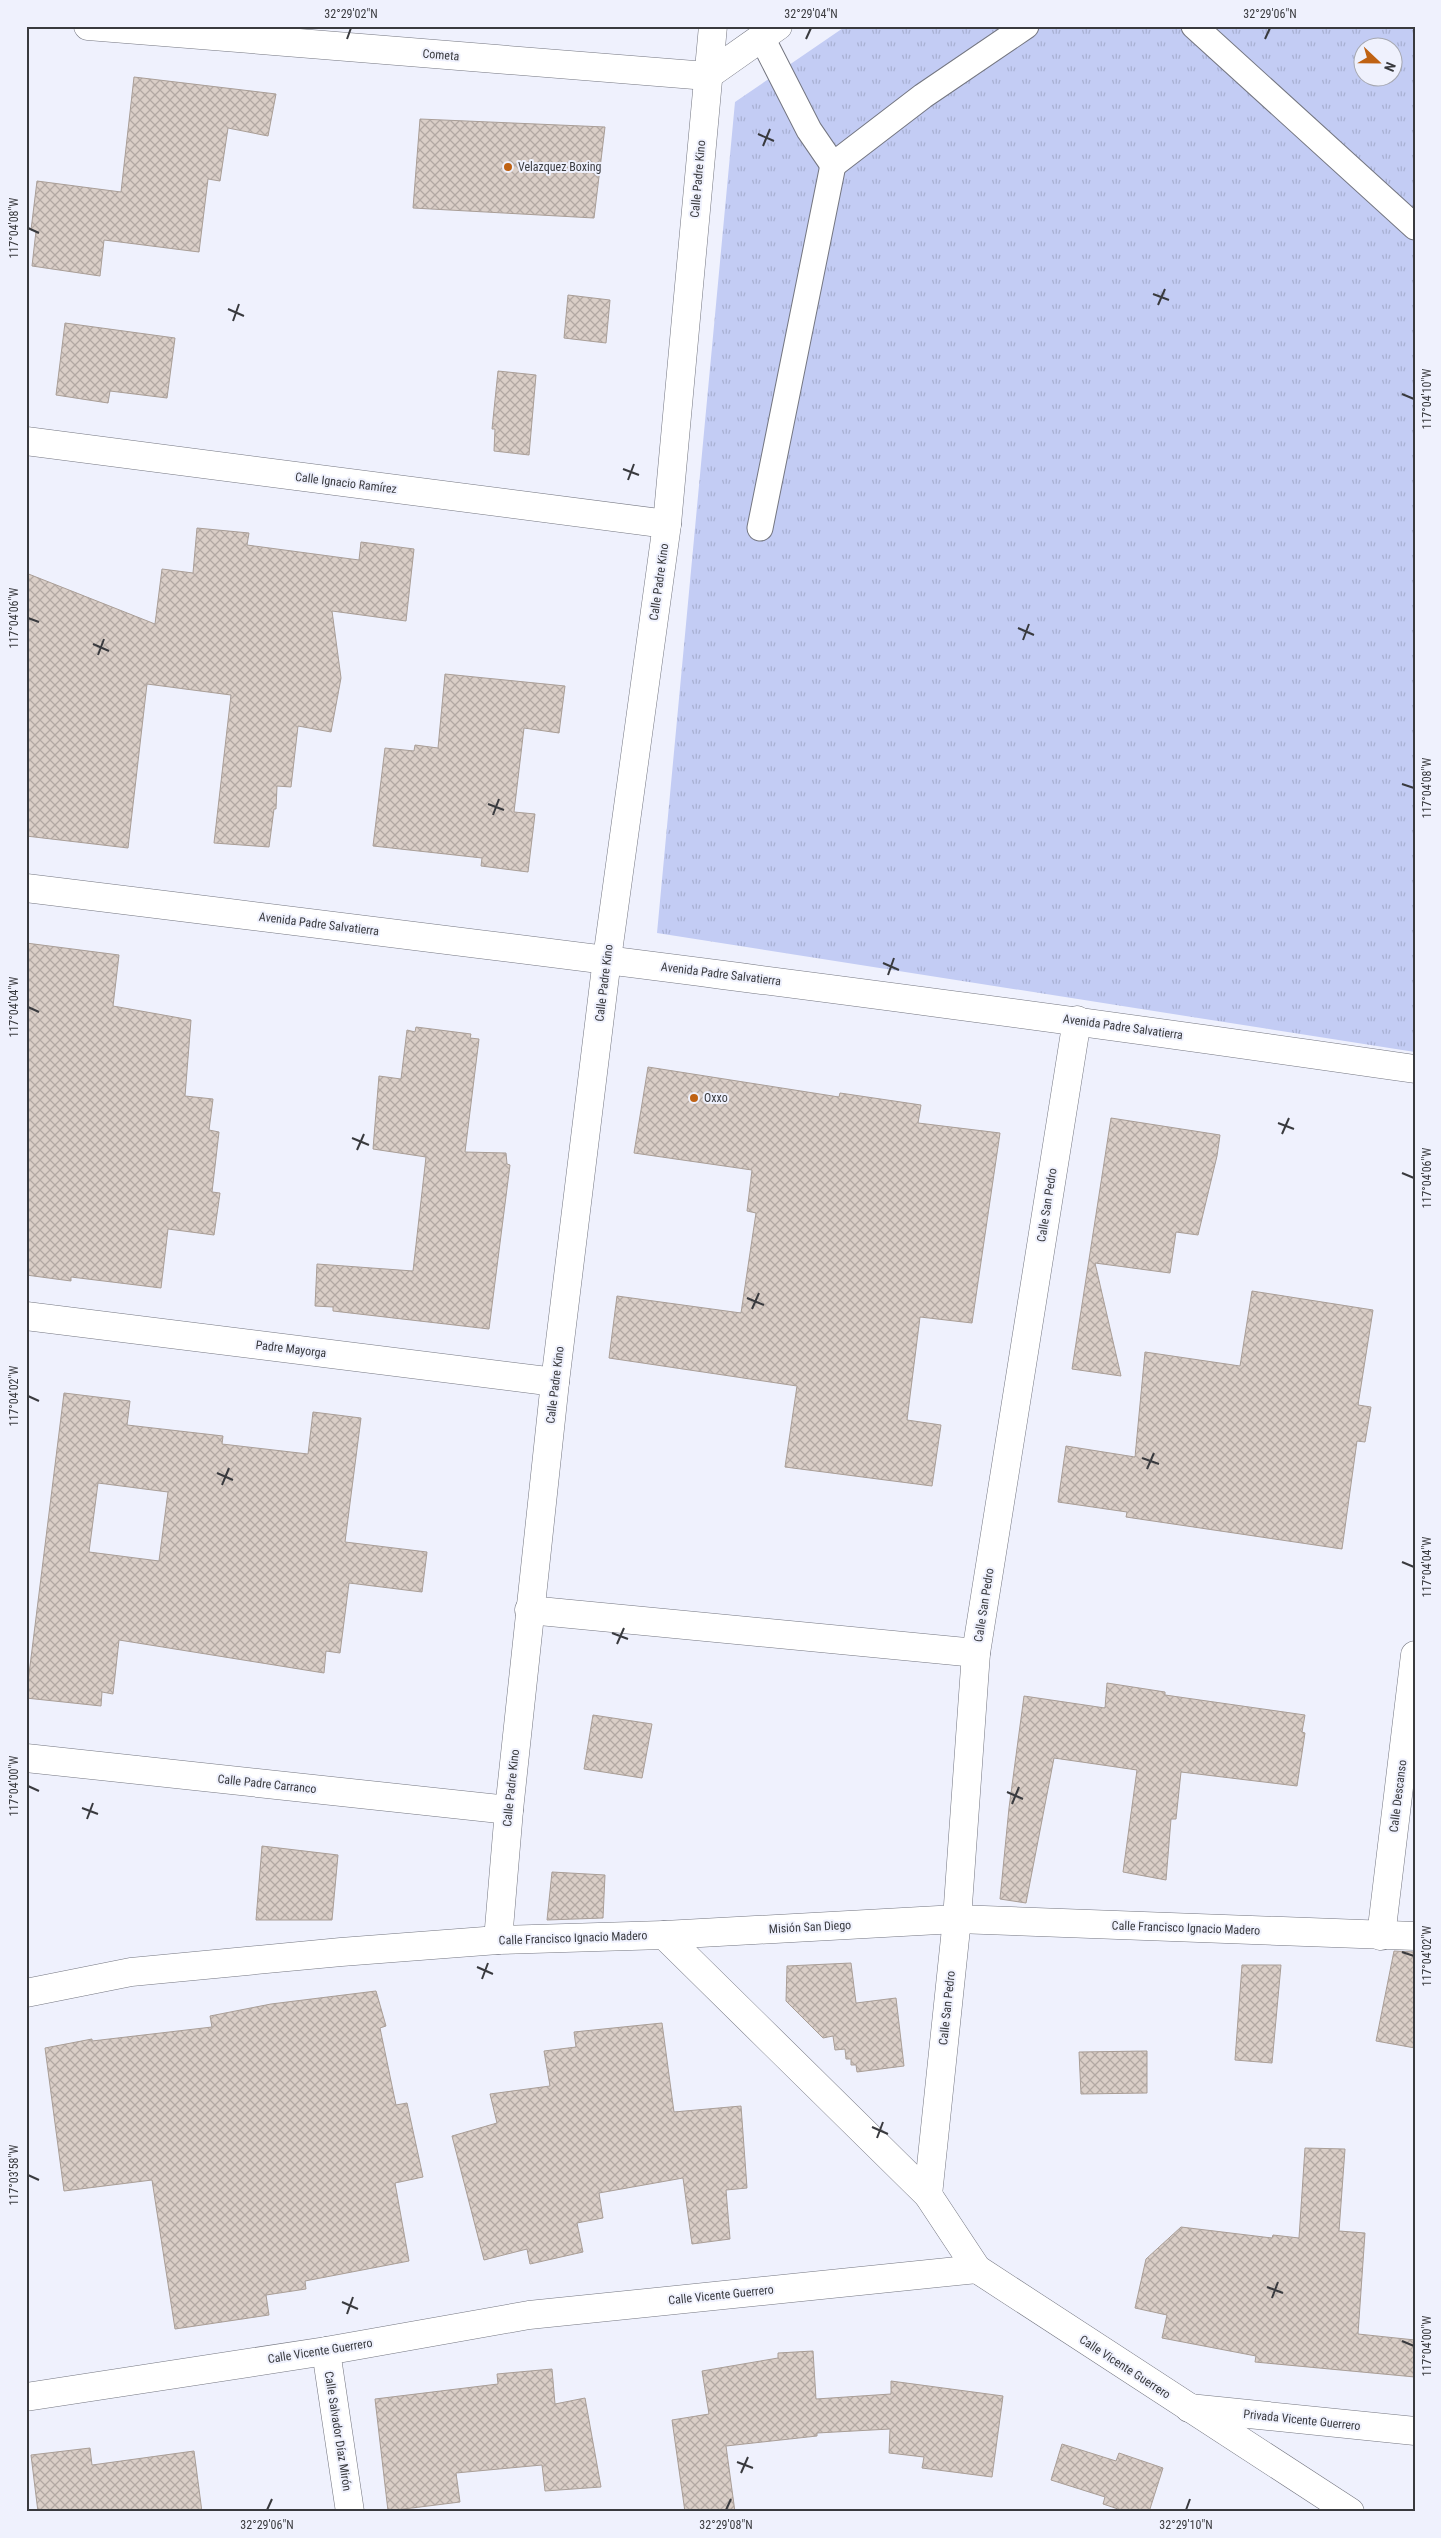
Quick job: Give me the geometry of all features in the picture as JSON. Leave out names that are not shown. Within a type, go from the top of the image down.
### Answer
[{"type":"street","name":"Cometa","points":[[88,26],[707,76]]},
{"type":"street","name":"Calle Padre Kino","points":[[498,1940],[508,1810],[555,1382],[607,959],[667,524],[713,26]]},
{"type":"street","points":[[707,76],[770,32]]},
{"type":"street","name":"Calle Ignacio Ramírez","points":[[26,441],[667,524]]},
{"type":"street","name":"Avenida Padre Salvatierra","points":[[26,888],[607,959],[1077,1020],[1415,1069]]},
{"type":"street","name":"Calle San Pedro","points":[[928,2195],[957,1919],[976,1653],[1077,1020]]},
{"type":"street","name":"Padre Mayorga","points":[[26,1316],[555,1382]]},
{"type":"street","points":[[529,1610],[976,1653]]},
{"type":"street","name":"Calle Descanso","points":[[1382,1936],[1415,1655]]},
{"type":"street","name":"Calle Padre Carranco","points":[[26,1758],[508,1810]]},
{"type":"street","name":"Misión San Diego","points":[[664,1936],[957,1919]]},
{"type":"street","name":"Calle Francisco Ignacio Madero","points":[[957,1919],[1415,1936]]},
{"type":"street","name":"Calle Francisco Ignacio Madero","points":[[26,1993],[131,1972],[341,1952],[498,1940],[664,1936],[928,2195],[977,2269]]},
{"type":"street","name":"Calle Vicente Guerrero","points":[[26,2397],[326,2351],[529,2315],[977,2269],[1350,2512]]},
{"type":"street","name":"Calle Salvador Díaz Mirón","points":[[326,2351],[350,2512]]},
{"type":"street","name":"Privada Vicente Guerrero","points":[[1189,2408],[1415,2431]]},
{"type":"lane","points":[[760,528],[833,164],[923,96],[1026,26]]},
{"type":"lane","points":[[1194,26],[1415,227]]},
{"type":"lane","points":[[770,32],[809,130],[833,164]]},
{"type":"green space","points":[[846,26],[1415,26],[1415,1052],[657,933],[735,102]]},
{"type":"building","points":[[134,77],[276,94],[268,136],[228,128],[220,181],[208,179],[199,252],[104,240],[100,276],[32,266],[36,231],[31,230],[37,181],[121,192]]},
{"type":"building","name":"Velazquez Boxing","points":[[420,119],[605,127],[594,218],[413,208]]},
{"type":"building","points":[[568,295],[610,300],[606,343],[564,338]]},
{"type":"building","points":[[65,323],[175,338],[167,398],[110,391],[108,403],[56,395]]},
{"type":"building","points":[[498,371],[536,375],[529,455],[494,451],[495,429],[492,429]]},
{"type":"building","points":[[197,528],[249,533],[247,545],[359,560],[361,542],[414,549],[406,621],[332,611],[341,678],[331,732],[298,726],[291,787],[277,786],[276,809],[274,809],[269,847],[214,843],[231,695],[147,684],[128,848],[26,836],[26,573],[155,624],[162,569],[193,573]]},
{"type":"building","points":[[445,674],[565,686],[559,733],[524,728],[514,812],[535,814],[528,872],[481,866],[482,858],[373,846],[385,748],[414,751],[415,745],[438,748]]},
{"type":"building","points":[[26,943],[119,955],[113,1006],[191,1020],[185,1096],[213,1099],[209,1130],[219,1132],[212,1192],[220,1193],[214,1235],[168,1229],[161,1288],[71,1277],[71,1281],[26,1275]]},
{"type":"building","points":[[416,1027],[471,1034],[470,1038],[479,1039],[465,1152],[506,1153],[507,1164],[510,1165],[489,1329],[333,1311],[333,1307],[315,1306],[317,1264],[413,1271],[426,1157],[373,1149],[379,1076],[401,1079],[407,1030],[415,1032]]},
{"type":"building","points":[[648,1067],[839,1097],[840,1093],[921,1105],[918,1123],[1000,1133],[972,1323],[920,1317],[907,1420],[941,1425],[932,1486],[785,1467],[797,1386],[609,1358],[617,1296],[741,1313],[756,1213],[747,1211],[752,1170],[634,1153]]},
{"type":"building","points":[[1111,1118],[1220,1135],[1217,1156],[1198,1235],[1176,1232],[1170,1273],[1095,1263],[1121,1376],[1072,1369]]},
{"type":"building","points":[[1252,1291],[1373,1310],[1358,1405],[1371,1407],[1365,1442],[1357,1441],[1342,1549],[1126,1517],[1127,1512],[1058,1502],[1066,1446],[1135,1457],[1145,1352],[1240,1366]]},
{"type":"building","points":[[64,1393],[130,1401],[127,1425],[223,1436],[222,1444],[308,1454],[313,1412],[361,1418],[345,1542],[427,1552],[422,1592],[349,1583],[340,1653],[326,1651],[324,1673],[119,1640],[113,1694],[102,1692],[101,1706],[26,1698]],"holes":[[[98,1483],[168,1492],[159,1561],[89,1552]]]},
{"type":"building","points":[[1107,1683],[1165,1692],[1165,1695],[1305,1715],[1302,1732],[1305,1733],[1297,1786],[1181,1772],[1176,1819],[1171,1819],[1166,1880],[1123,1872],[1137,1770],[1054,1758],[1026,1903],[1000,1899],[1009,1808],[1024,1696],[1105,1708]]},
{"type":"building","points":[[593,1715],[652,1724],[642,1778],[584,1769]]},
{"type":"building","points":[[262,1846],[338,1855],[332,1920],[256,1920]]},
{"type":"building","points":[[552,1872],[605,1875],[603,1918],[547,1920]]},
{"type":"building","points":[[1394,1951],[1415,1952],[1415,2048],[1376,2041]]},
{"type":"building","points":[[851,1963],[856,2003],[896,1998],[904,2066],[857,2072],[856,2065],[851,2065],[851,2059],[846,2059],[845,2049],[835,2050],[833,2036],[823,2038],[786,2001],[787,1966]]},
{"type":"building","points":[[1242,1965],[1281,1965],[1272,2063],[1235,2060]]},
{"type":"building","points":[[376,1991],[386,2026],[380,2028],[396,2105],[407,2103],[423,2177],[395,2183],[409,2261],[305,2281],[306,2289],[266,2295],[269,2315],[175,2329],[152,2180],[64,2191],[45,2048],[92,2039],[92,2041],[212,2027],[210,2016],[271,2004]]},
{"type":"building","points":[[662,2023],[674,2112],[741,2106],[747,2188],[726,2190],[730,2239],[692,2244],[683,2178],[599,2193],[603,2218],[577,2223],[583,2252],[530,2264],[527,2249],[484,2260],[452,2136],[497,2123],[490,2094],[550,2086],[544,2051],[576,2047],[574,2032]]},
{"type":"building","points":[[1147,2051],[1147,2093],[1081,2094],[1079,2052]]},
{"type":"building","points":[[1305,2148],[1345,2149],[1339,2231],[1365,2233],[1358,2334],[1415,2340],[1415,2377],[1255,2362],[1256,2356],[1162,2338],[1167,2315],[1135,2308],[1146,2259],[1181,2227],[1272,2238],[1273,2235],[1299,2238]]},
{"type":"building","points":[[813,2351],[816,2399],[891,2394],[891,2381],[1003,2396],[992,2477],[922,2468],[924,2457],[889,2453],[890,2429],[817,2433],[817,2436],[726,2446],[735,2512],[685,2512],[672,2420],[709,2414],[702,2371],[778,2358],[778,2353]]},
{"type":"building","points":[[552,2369],[555,2404],[585,2398],[601,2487],[545,2491],[542,2465],[456,2473],[460,2502],[388,2511],[375,2399],[498,2384],[497,2374]]},
{"type":"building","points":[[1062,2444],[1116,2461],[1119,2453],[1163,2468],[1149,2512],[1127,2512],[1103,2504],[1105,2497],[1051,2480]]},
{"type":"building","points":[[90,2448],[92,2465],[194,2451],[202,2512],[38,2512],[31,2455]]},
{"type":"place","name":"Velazquez Boxing","points":[[508,167]]},
{"type":"place","name":"Oxxo","points":[[694,1098]]}]
